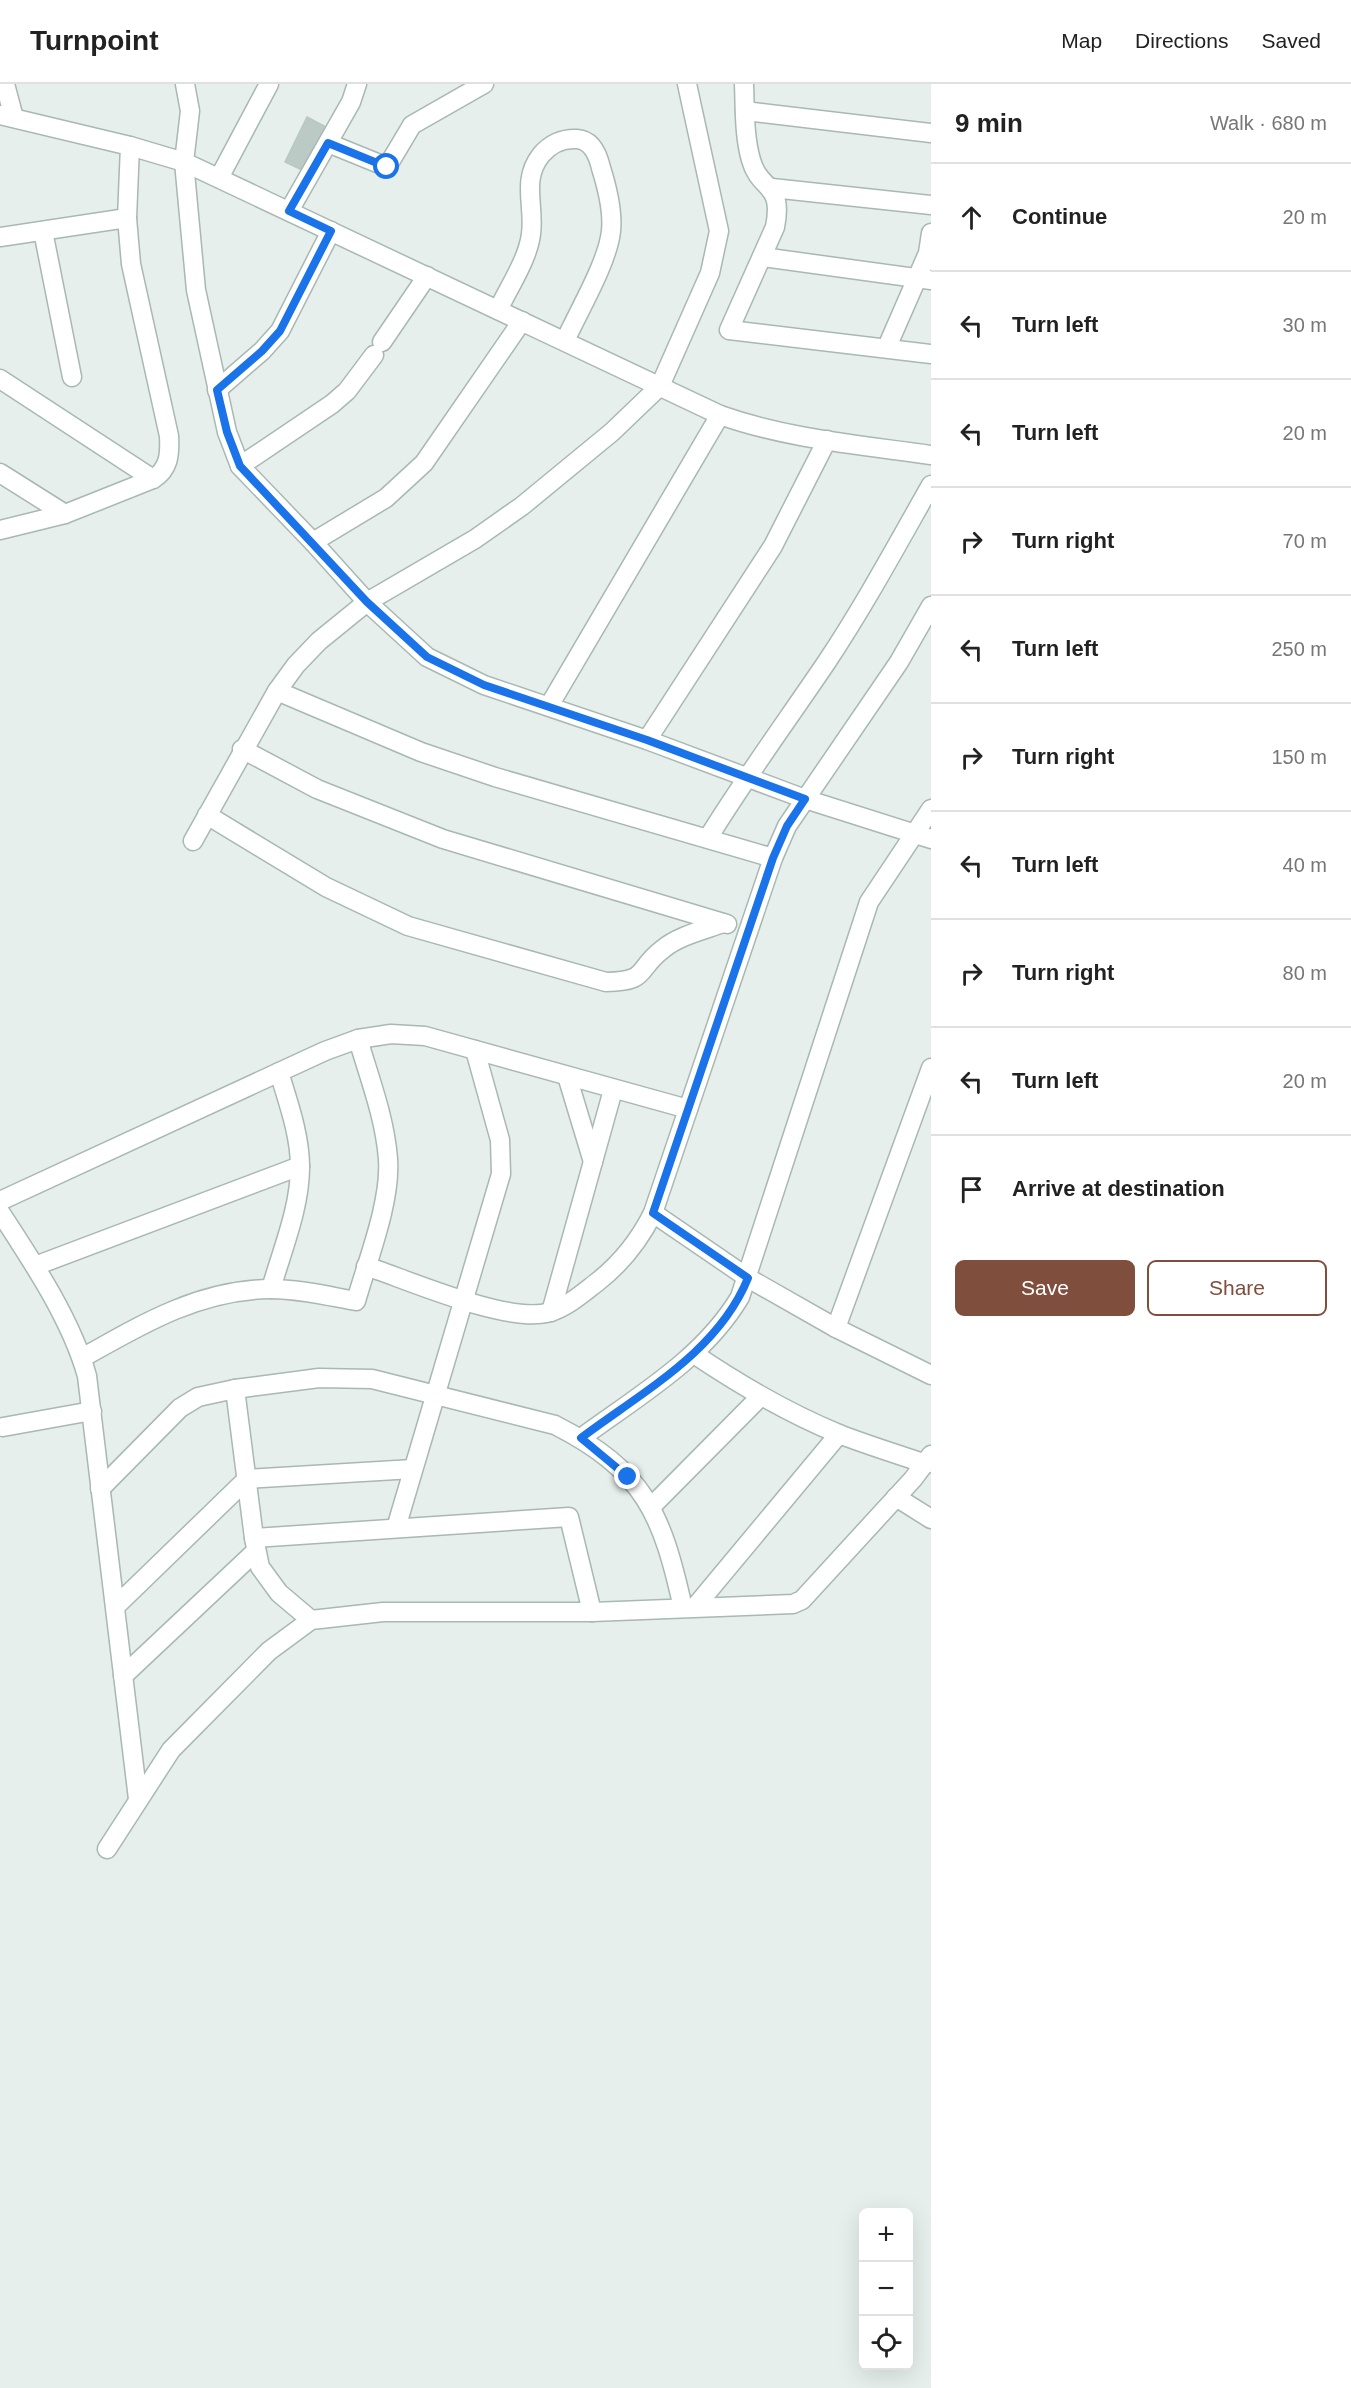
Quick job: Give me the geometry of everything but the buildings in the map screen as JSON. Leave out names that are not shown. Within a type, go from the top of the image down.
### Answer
[{"type":"street","points":[[5,84],[7,116],[130,146],[184,162],[720,415],[752,426],[827,441],[931,455]]},
{"type":"street","points":[[185,84],[190,111],[184,162],[196,290],[227,432],[240,466],[367,602],[427,657],[449,670],[805,799],[923,837]]},
{"type":"street","points":[[219,178],[269,84]]},
{"type":"street","points":[[289,211],[351,102],[357,84]]},
{"type":"street","points":[[328,143],[387,167],[412,124],[484,84]]},
{"type":"street","points":[[193,841],[242,749],[277,691],[296,665],[320,641],[367,602],[476,539],[522,506],[612,432],[660,386],[710,273],[719,231],[687,84]]},
{"type":"street","points":[[744,84],[751,160],[756,172],[772,188],[778,210],[775,227],[729,330],[931,354]]},
{"type":"street","points":[[745,111],[931,133],[931,140]]},
{"type":"street","points":[[498,310],[531,236],[529,189],[534,166],[553,144],[568,138],[582,139],[591,144],[598,158],[611,231],[604,256],[565,341]]},
{"type":"street","points":[[0,530],[65,514],[153,479],[162,474],[168,463],[169,436],[132,273],[127,218],[130,146]]},
{"type":"street","points":[[772,188],[931,206]]},
{"type":"street","points":[[0,237],[127,218]]},
{"type":"street","points":[[43,231],[72,376]]},
{"type":"street","points":[[217,390],[262,351],[280,331],[331,231]]},
{"type":"street","points":[[887,347],[924,279],[931,233]]},
{"type":"street","points":[[762,257],[924,279]]},
{"type":"street","points":[[240,466],[332,404],[347,391],[427,276]]},
{"type":"street","points":[[313,542],[386,498],[424,463],[522,321]]},
{"type":"street","points":[[0,379],[153,479]]},
{"type":"street","points":[[549,706],[720,415]]},
{"type":"street","points":[[647,740],[773,546],[827,441]]},
{"type":"street","points":[[0,473],[65,514]]},
{"type":"street","points":[[708,838],[746,777],[826,662],[887,564],[931,485]]},
{"type":"street","points":[[366,1266],[464,1300],[530,1316],[551,1312],[579,1296],[624,1258],[640,1239],[653,1213],[773,858],[787,826],[899,662],[931,606]]},
{"type":"street","points":[[277,691],[421,752],[495,777],[773,858]]},
{"type":"street","points":[[242,749],[317,789],[443,839],[748,931]]},
{"type":"street","points":[[581,1438],[694,1354],[728,1316],[748,1278],[869,902],[923,837],[931,809]]},
{"type":"street","points":[[207,815],[326,887],[408,926],[606,982],[628,982],[641,976],[663,948],[723,922]]},
{"type":"street","points":[[0,1201],[279,1072],[358,1039],[391,1034],[425,1036],[688,1109]]},
{"type":"street","points":[[82,1358],[150,1320],[208,1297],[271,1289],[356,1301],[382,1208],[388,1160],[378,1112],[358,1039]]},
{"type":"street","points":[[396,1528],[496,1194],[502,1159],[500,1140],[475,1050]]},
{"type":"street","points":[[836,1328],[931,1068]]},
{"type":"street","points":[[271,1289],[297,1196],[300,1166],[292,1114],[279,1072]]},
{"type":"street","points":[[567,1076],[593,1162]]},
{"type":"street","points":[[551,1312],[613,1090]]},
{"type":"street","points":[[36,1266],[300,1166]]},
{"type":"street","points":[[0,1212],[36,1266],[82,1358],[92,1412],[99,1489],[116,1606],[138,1798]]},
{"type":"street","points":[[653,1213],[748,1278],[836,1328],[931,1375]]},
{"type":"street","points":[[107,1849],[171,1750],[269,1651],[311,1620],[383,1612],[592,1612],[793,1604],[801,1600],[928,1460],[838,1434],[761,1396],[694,1354]]},
{"type":"street","points":[[99,1489],[180,1408],[198,1397],[235,1389],[346,1377],[372,1379],[436,1393],[555,1425],[581,1438],[628,1477],[651,1507],[669,1549],[689,1608]]},
{"type":"street","points":[[235,1389],[255,1544],[268,1580],[311,1620]]},
{"type":"street","points":[[651,1507],[761,1396]]},
{"type":"street","points":[[3,1427],[92,1412]]},
{"type":"street","points":[[689,1608],[838,1434]]},
{"type":"street","points":[[116,1606],[247,1479],[413,1468]]},
{"type":"street","points":[[896,1497],[931,1519]]},
{"type":"street","points":[[123,1676],[255,1544],[396,1528],[569,1517],[592,1612]]},
{"type":"route","points":[[387,167],[328,143],[289,211],[331,231],[280,331],[246,366],[217,390],[227,432],[240,466],[398,633],[427,657],[449,670],[484,685],[647,740],[805,799],[787,826],[773,858],[653,1213],[748,1278],[740,1297],[714,1335],[694,1354],[581,1438],[608,1457],[628,1477]]}]
